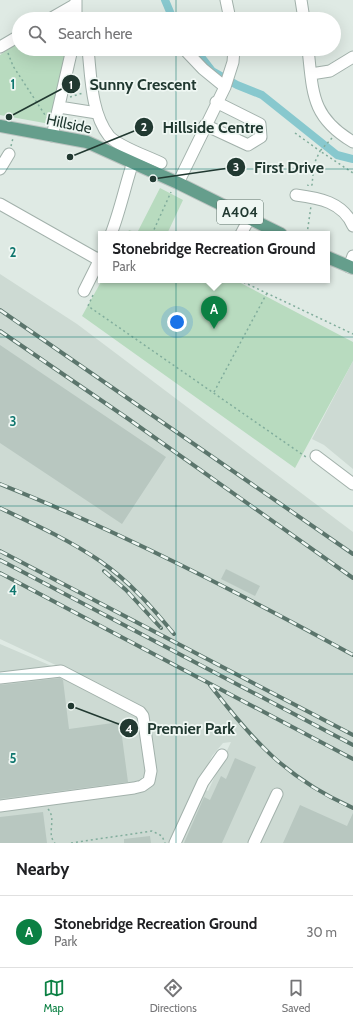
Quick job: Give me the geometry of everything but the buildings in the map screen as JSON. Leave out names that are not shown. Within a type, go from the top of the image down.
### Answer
[{"type":"main road","name":"Hillside","points":[[0,126],[87,142],[133,162],[174,187],[250,217],[276,231]]},
{"type":"main road","points":[[330,258],[352,264]]},
{"type":"street","points":[[226,0],[229,12]]},
{"type":"street","points":[[301,0],[303,12]]},
{"type":"street","points":[[61,12],[76,2]]},
{"type":"street","points":[[1,45],[12,40]]},
{"type":"street","points":[[52,136],[70,56]]},
{"type":"street","points":[[89,56],[97,113],[110,136],[122,144],[161,163]]},
{"type":"street","points":[[191,56],[203,69],[226,82]]},
{"type":"street","points":[[174,187],[226,82],[233,62],[233,56]]},
{"type":"street","points":[[309,56],[314,95],[318,109],[334,130],[352,139]]},
{"type":"street","points":[[311,74],[330,71],[353,57]]},
{"type":"street","points":[[205,125],[248,145],[261,137],[260,124],[216,102]]},
{"type":"street","points":[[60,104],[97,113]]},
{"type":"street","points":[[0,170],[9,154]]},
{"type":"street","points":[[112,231],[118,216],[125,186],[133,162]]},
{"type":"street","points":[[305,194],[339,206],[350,219],[353,226]]},
{"type":"street","points":[[0,204],[98,260]]},
{"type":"street","points":[[243,231],[250,217]]},
{"type":"street","points":[[89,292],[98,267]]},
{"type":"street","points":[[316,456],[353,484]]},
{"type":"street","points":[[0,678],[62,671],[140,712],[143,716],[151,771],[149,780],[142,786],[134,788],[0,806]]},
{"type":"street","points":[[175,843],[203,782],[222,755]]},
{"type":"street","points":[[254,843],[277,794]]},
{"type":"path","points":[[1,45],[46,118],[56,120]]},
{"type":"path","points":[[60,104],[93,90]]},
{"type":"path","points":[[295,133],[353,173]]},
{"type":"path","points":[[307,231],[312,202],[305,194],[308,185],[312,185],[314,164],[321,150],[328,142]]},
{"type":"path","points":[[153,231],[174,187]]},
{"type":"path","points":[[246,283],[353,334]]},
{"type":"path","points":[[89,292],[88,306],[214,392],[305,457],[316,456]]},
{"type":"path","points":[[214,392],[268,293]]},
{"type":"path","points":[[45,808],[50,812],[51,837],[55,843]]},
{"type":"path","points":[[71,843],[152,831],[162,836],[165,843]]},
{"type":"shaded area","points":[[0,274],[77,324],[353,532],[353,843],[180,843],[204,789],[208,791],[231,742],[223,743],[212,756],[174,843],[0,843],[0,644],[122,696],[0,639]]},
{"type":"shaded area","points":[[353,361],[353,469],[324,445],[312,439]]},
{"type":"green space","points":[[12,47],[12,56],[65,56],[50,124],[0,115],[0,55]]},
{"type":"green space","points":[[160,188],[183,200],[168,231],[138,231]]},
{"type":"green space","points":[[100,283],[241,283],[353,342],[353,361],[295,468],[82,316]]},
{"type":"waterway","points":[[165,0],[170,12]]},
{"type":"waterway","points":[[200,56],[212,71],[237,85],[262,95],[337,155],[353,159]]},
{"type":"railway","points":[[0,310],[353,554]]},
{"type":"railway","points":[[0,331],[127,418],[353,578]]},
{"type":"railway","points":[[0,484],[90,522],[179,564],[353,655]]},
{"type":"railway","points":[[0,508],[64,539],[100,561],[121,577],[140,595],[174,634]]},
{"type":"railway","points":[[0,551],[353,735]]},
{"type":"railway","points":[[0,560],[353,745]]},
{"type":"railway","points":[[104,571],[126,590],[161,628]]},
{"type":"railway","points":[[0,573],[353,759]]},
{"type":"railway","points":[[210,685],[241,724],[273,757],[309,784],[353,808]]},
{"type":"place","name":"Sunny Crescent","points":[[9,117]]},
{"type":"place","name":"Hillside Centre","points":[[70,157]]},
{"type":"place","name":"First Drive","points":[[153,179]]},
{"type":"place","name":"Stonebridge Recreation Ground","points":[[214,329]]},
{"type":"place","name":"Premier Park","points":[[71,706]]}]
